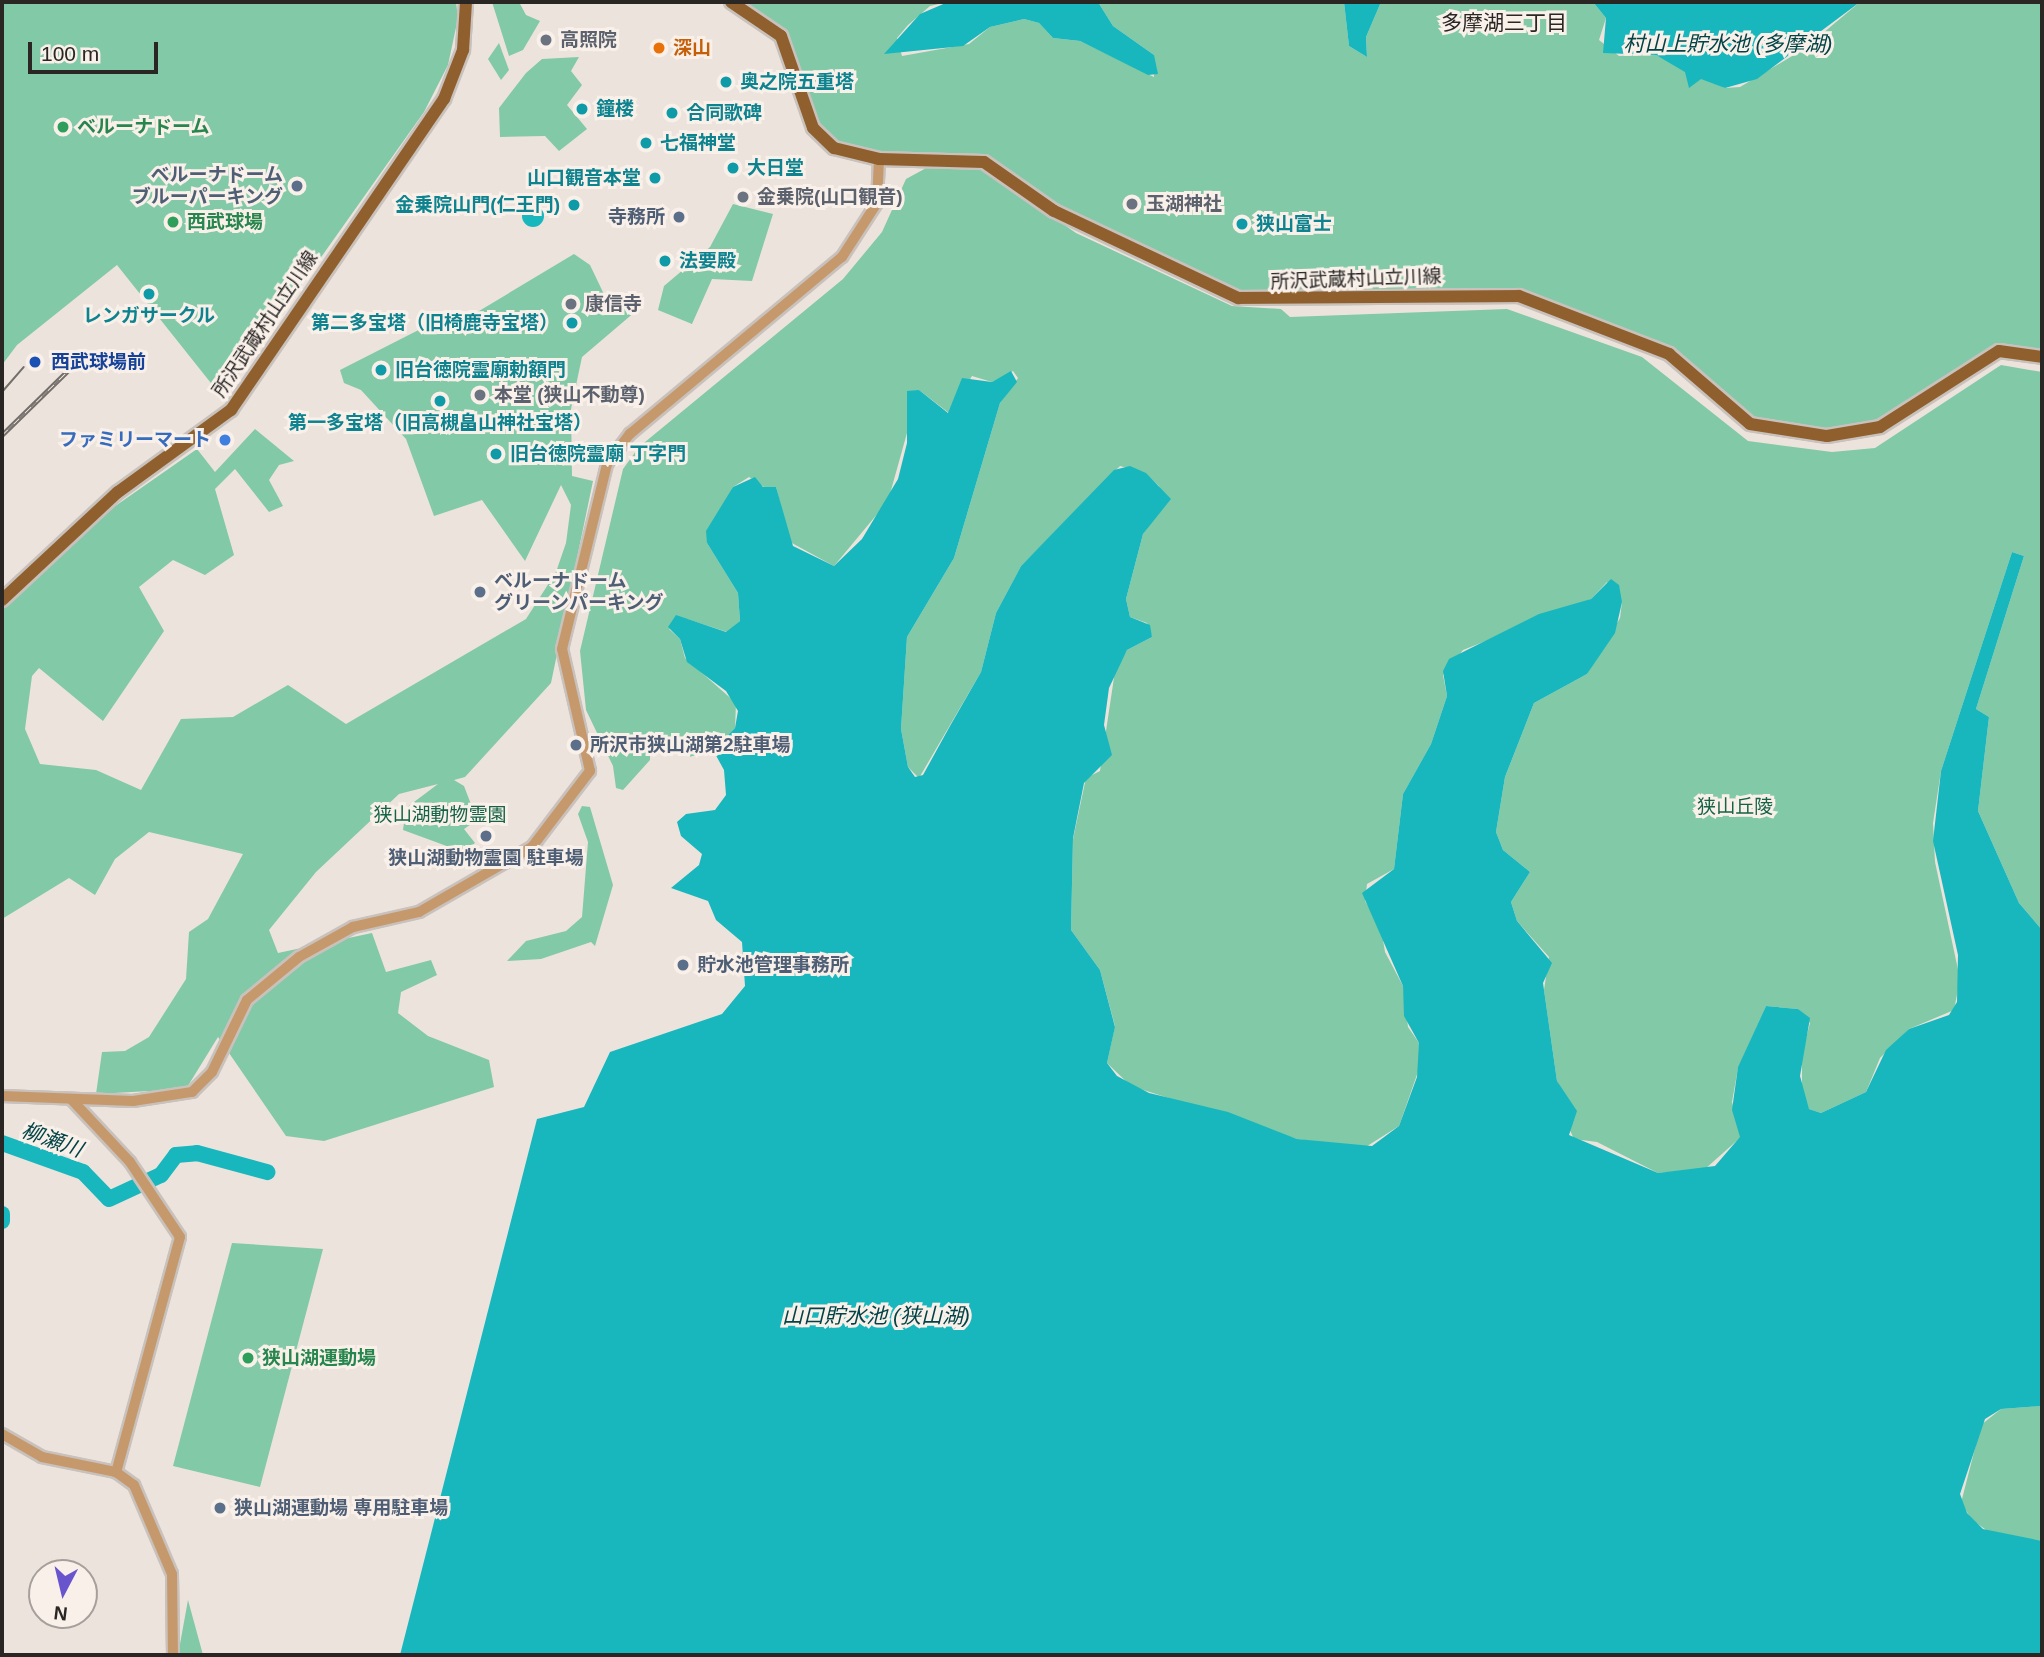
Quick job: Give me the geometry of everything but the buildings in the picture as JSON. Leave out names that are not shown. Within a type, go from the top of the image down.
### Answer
[{"type":"main road","name":"所沢武蔵村山立川線","points":[[2,600],[118,492],[231,410],[444,99],[463,50],[466,2]]},
{"type":"main road","name":"所沢武蔵村山立川線","points":[[731,2],[781,36],[813,128],[824,142],[844,154],[879,159],[992,165],[1054,211],[1238,298],[1526,298],[1655,347],[1690,369],[1739,418],[1776,430],[1864,433],[1999,351],[2042,357]]},
{"type":"street","points":[[2,1096],[72,1100],[159,1100],[192,1092],[212,1072],[247,1000],[299,957],[353,927],[419,912],[532,847],[590,771],[562,649],[607,464],[630,435],[842,257],[877,203],[879,159]]},
{"type":"street","points":[[72,1100],[139,1176],[180,1244],[116,1472]]},
{"type":"street","points":[[2,1434],[42,1457],[116,1472],[139,1493],[172,1574],[173,1655]]},
{"type":"green space","name":"西武球場","points":[[2,2],[456,2],[458,18],[448,65],[424,112],[222,397],[117,265],[17,345],[2,365]]},
{"type":"green space","points":[[492,2],[519,2],[526,15],[540,21],[523,50],[509,56]]},
{"type":"green space","points":[[731,2],[948,2],[930,6],[908,25],[897,38],[902,56],[969,44],[990,27],[1024,19],[1039,23],[1053,38],[1080,41],[1154,77],[1154,55],[1113,26],[1098,2],[1344,2],[1349,46],[1367,57],[1366,37],[1381,2],[1593,2],[1606,18],[1599,40],[1619,56],[1656,55],[1725,88],[1740,87],[1804,49],[1860,2],[2042,2],[2042,357],[2014,349],[1857,435],[1750,424],[1690,369],[1526,298],[1238,298],[1054,211],[1001,168],[904,160],[824,142],[787,48]]},
{"type":"green space","points":[[499,43],[509,70],[501,80],[488,59]]},
{"type":"green space","points":[[579,57],[571,71],[582,85],[567,105],[587,129],[559,151],[545,136],[500,137],[499,108],[526,73],[542,59]]},
{"type":"green space","name":"狭山丘陵","points":[[928,167],[982,168],[1076,233],[1232,306],[1281,309],[1290,317],[1507,309],[1642,357],[1748,441],[1832,452],[1875,448],[2001,365],[2042,372],[2042,930],[2019,903],[1978,811],[1989,717],[1976,709],[2024,556],[2012,552],[1941,771],[1933,823],[1935,862],[1960,979],[1954,1010],[1909,1029],[1880,1058],[1866,1092],[1821,1113],[1809,1109],[1802,1097],[1802,1054],[1810,1023],[1798,1009],[1766,1006],[1738,1068],[1732,1102],[1741,1137],[1705,1169],[1658,1173],[1597,1142],[1574,1139],[1568,1126],[1575,1116],[1557,1081],[1544,990],[1549,957],[1517,921],[1511,902],[1530,872],[1503,850],[1496,832],[1505,777],[1534,703],[1587,674],[1620,618],[1622,602],[1607,582],[1591,599],[1463,650],[1443,675],[1447,696],[1431,744],[1403,794],[1394,869],[1367,884],[1365,901],[1381,928],[1385,952],[1403,986],[1408,1027],[1419,1043],[1420,1066],[1399,1126],[1364,1148],[1297,1139],[1131,1086],[1107,1063],[1115,1026],[1100,970],[1071,930],[1073,839],[1086,778],[1100,771],[1115,671],[1127,650],[1152,637],[1147,623],[1130,617],[1126,599],[1143,534],[1165,503],[1159,486],[1145,473],[1120,466],[1021,566],[996,613],[981,672],[919,778],[908,767],[901,729],[907,637],[954,558],[1000,403],[1018,378],[1013,371],[992,382],[972,376],[949,413],[919,390],[888,501],[834,566],[790,542],[776,487],[764,487],[749,477],[733,487],[707,543],[738,593],[740,621],[727,632],[687,619],[669,629],[680,639],[685,658],[736,703],[735,728],[713,750],[689,757],[683,738],[650,743],[650,760],[623,790],[616,788],[613,766],[586,710],[580,651],[623,469],[639,447],[843,279],[882,232],[906,179]]},
{"type":"green space","points":[[733,204],[773,214],[752,281],[712,279],[692,324],[658,310],[664,286],[710,247]]},
{"type":"green space","name":"狭山湖動物霊園","points":[[574,254],[590,265],[612,311],[633,305],[636,311],[582,357],[571,409],[572,476],[593,481],[551,683],[465,777],[454,780],[464,786],[477,820],[464,829],[475,843],[463,852],[403,830],[406,808],[438,784],[399,794],[316,872],[269,930],[278,953],[372,933],[386,972],[431,960],[437,975],[401,992],[398,1013],[428,1036],[489,1060],[494,1087],[324,1141],[286,1136],[218,1037],[186,1089],[96,1094],[102,1052],[125,1051],[149,1037],[186,979],[189,932],[208,919],[243,854],[149,832],[115,859],[95,895],[69,878],[2,919],[2,607],[101,516],[197,449],[215,472],[255,429],[294,461],[279,465],[269,480],[283,506],[269,512],[235,469],[215,489],[234,555],[205,575],[173,560],[139,587],[164,631],[103,721],[39,668],[32,676],[25,729],[40,764],[96,770],[141,790],[181,719],[233,717],[288,685],[346,724],[526,619],[556,572],[566,543],[571,505],[561,485],[525,561],[482,500],[434,516],[406,439],[361,390],[344,383],[340,370],[450,314],[459,323]]},
{"type":"green space","points":[[582,806],[590,807],[613,885],[595,946],[591,942],[541,959],[507,961],[526,941],[566,931],[582,917],[588,842],[578,814]]},
{"type":"green space","name":"狭山湖運動場","points":[[232,1243],[323,1249],[260,1487],[173,1466]]},
{"type":"green space","points":[[2042,1406],[2042,1541],[1995,1536],[1972,1520],[1961,1503],[1981,1425],[2001,1409]]},
{"type":"green space","points":[[188,1600],[203,1655],[178,1655]]},
{"type":"water","points":[[948,2],[1098,2],[1113,26],[1154,55],[1158,74],[1148,75],[1080,41],[1053,38],[1039,23],[1024,19],[990,27],[963,46],[884,54],[920,14]]},
{"type":"water","points":[[1344,2],[1381,2],[1366,37],[1367,57],[1349,46]]},
{"type":"water","name":"村山上貯水池 (多摩湖)","points":[[1593,2],[1860,2],[1757,79],[1725,88],[1701,79],[1689,88],[1685,72],[1656,55],[1603,53],[1606,18]]},
{"type":"water","points":[[533,205],[541,208],[544,216],[541,224],[533,227],[525,224],[522,216],[525,208]]},
{"type":"water","name":"山口貯水池 (狭山湖)","points":[[1011,371],[1017,382],[1000,403],[954,558],[907,637],[901,729],[908,767],[915,777],[923,775],[981,672],[996,613],[1021,566],[1114,470],[1130,466],[1146,473],[1171,499],[1143,534],[1126,599],[1130,617],[1150,625],[1152,637],[1127,650],[1109,688],[1104,725],[1112,755],[1084,783],[1073,838],[1071,930],[1100,970],[1115,1027],[1107,1063],[1117,1076],[1149,1093],[1228,1112],[1297,1139],[1372,1146],[1399,1126],[1417,1077],[1419,1043],[1404,1016],[1403,986],[1362,893],[1394,869],[1403,794],[1431,744],[1447,696],[1443,671],[1449,659],[1539,614],[1591,599],[1611,579],[1619,585],[1622,602],[1615,633],[1587,674],[1534,703],[1505,777],[1496,832],[1503,850],[1530,872],[1511,902],[1517,921],[1552,963],[1543,983],[1557,1081],[1577,1111],[1569,1135],[1658,1173],[1715,1166],[1740,1137],[1732,1110],[1738,1067],[1766,1006],[1798,1009],[1810,1018],[1800,1076],[1809,1109],[1821,1113],[1866,1092],[1886,1050],[1909,1029],[1949,1015],[1957,1002],[1958,955],[1933,841],[1941,771],[2012,552],[2024,556],[1976,709],[1989,717],[1978,811],[2019,903],[2042,930],[2042,1406],[2001,1409],[1985,1419],[1960,1494],[1967,1513],[1983,1529],[2042,1541],[2042,1655],[400,1655],[537,1119],[584,1107],[610,1052],[722,1014],[745,986],[742,942],[716,920],[708,901],[671,888],[699,865],[702,854],[681,836],[677,822],[686,814],[715,810],[726,795],[724,770],[713,750],[735,728],[738,711],[726,691],[687,662],[680,639],[668,627],[676,615],[726,632],[740,621],[738,593],[707,543],[706,531],[733,487],[755,477],[763,487],[776,487],[793,546],[834,566],[862,539],[898,479],[907,443],[907,391],[919,390],[948,413],[962,378],[992,382]]},
{"type":"waterway","name":"柳瀬川","points":[[2,1143],[83,1172],[109,1199],[161,1175],[176,1155],[197,1153],[267,1172]]},
{"type":"waterway","name":"柳瀬川","points":[[2,1214],[2,1221]]},
{"type":"tram line","points":[[2,392],[24,367]]},
{"type":"railway","points":[[2,435],[82,357]]},
{"type":"place","name":"高照院","points":[[546,40]]},
{"type":"place","name":"深山","points":[[659,48]]},
{"type":"place","name":"奥之院五重塔","points":[[726,82]]},
{"type":"place","name":"鐘楼","points":[[582,109]]},
{"type":"place","name":"合同歌碑","points":[[672,113]]},
{"type":"place","name":"ベルーナドーム","points":[[63,127]]},
{"type":"place","name":"七福神堂","points":[[646,143]]},
{"type":"place","name":"大日堂","points":[[733,168]]},
{"type":"place","name":"山口観音本堂","points":[[655,178]]},
{"type":"place","name":"ベルーナドーム ブルーパーキング","points":[[297,186]]},
{"type":"place","name":"金乗院(山口観音)","points":[[743,197]]},
{"type":"place","name":"玉湖神社","points":[[1132,204]]},
{"type":"place","name":"金乗院山門(仁王門)","points":[[574,205]]},
{"type":"place","name":"寺務所","points":[[679,217]]},
{"type":"place","name":"西武球場","points":[[173,222]]},
{"type":"place","name":"狭山富士","points":[[1242,224]]},
{"type":"place","name":"法要殿","points":[[665,261]]},
{"type":"place","name":"レンガサークル","points":[[149,294]]},
{"type":"place","name":"康信寺","points":[[571,304]]},
{"type":"place","name":"第二多宝塔（旧椅鹿寺宝塔）","points":[[572,323]]},
{"type":"place","name":"西武球場前","points":[[35,362]]},
{"type":"place","name":"旧台徳院霊廟勅額門","points":[[381,370]]},
{"type":"place","name":"本堂 (狭山不動尊)","points":[[480,395]]},
{"type":"place","name":"第一多宝塔（旧高槻畠山神社宝塔）","points":[[440,401]]},
{"type":"place","name":"ファミリーマート","points":[[225,440]]},
{"type":"place","name":"旧台徳院霊廟 丁字門","points":[[496,454]]},
{"type":"place","name":"ベルーナドーム グリーンパーキング","points":[[480,592]]},
{"type":"place","name":"所沢市狭山湖第2駐車場","points":[[576,745]]},
{"type":"place","name":"狭山湖動物霊園 駐車場","points":[[486,836]]},
{"type":"place","name":"貯水池管理事務所","points":[[683,965]]},
{"type":"place","name":"狭山湖運動場","points":[[248,1358]]},
{"type":"place","name":"狭山湖運動場 専用駐車場","points":[[220,1508]]},
{"type":"district","name":"多摩湖三丁目","points":[[1504,23]]}]
